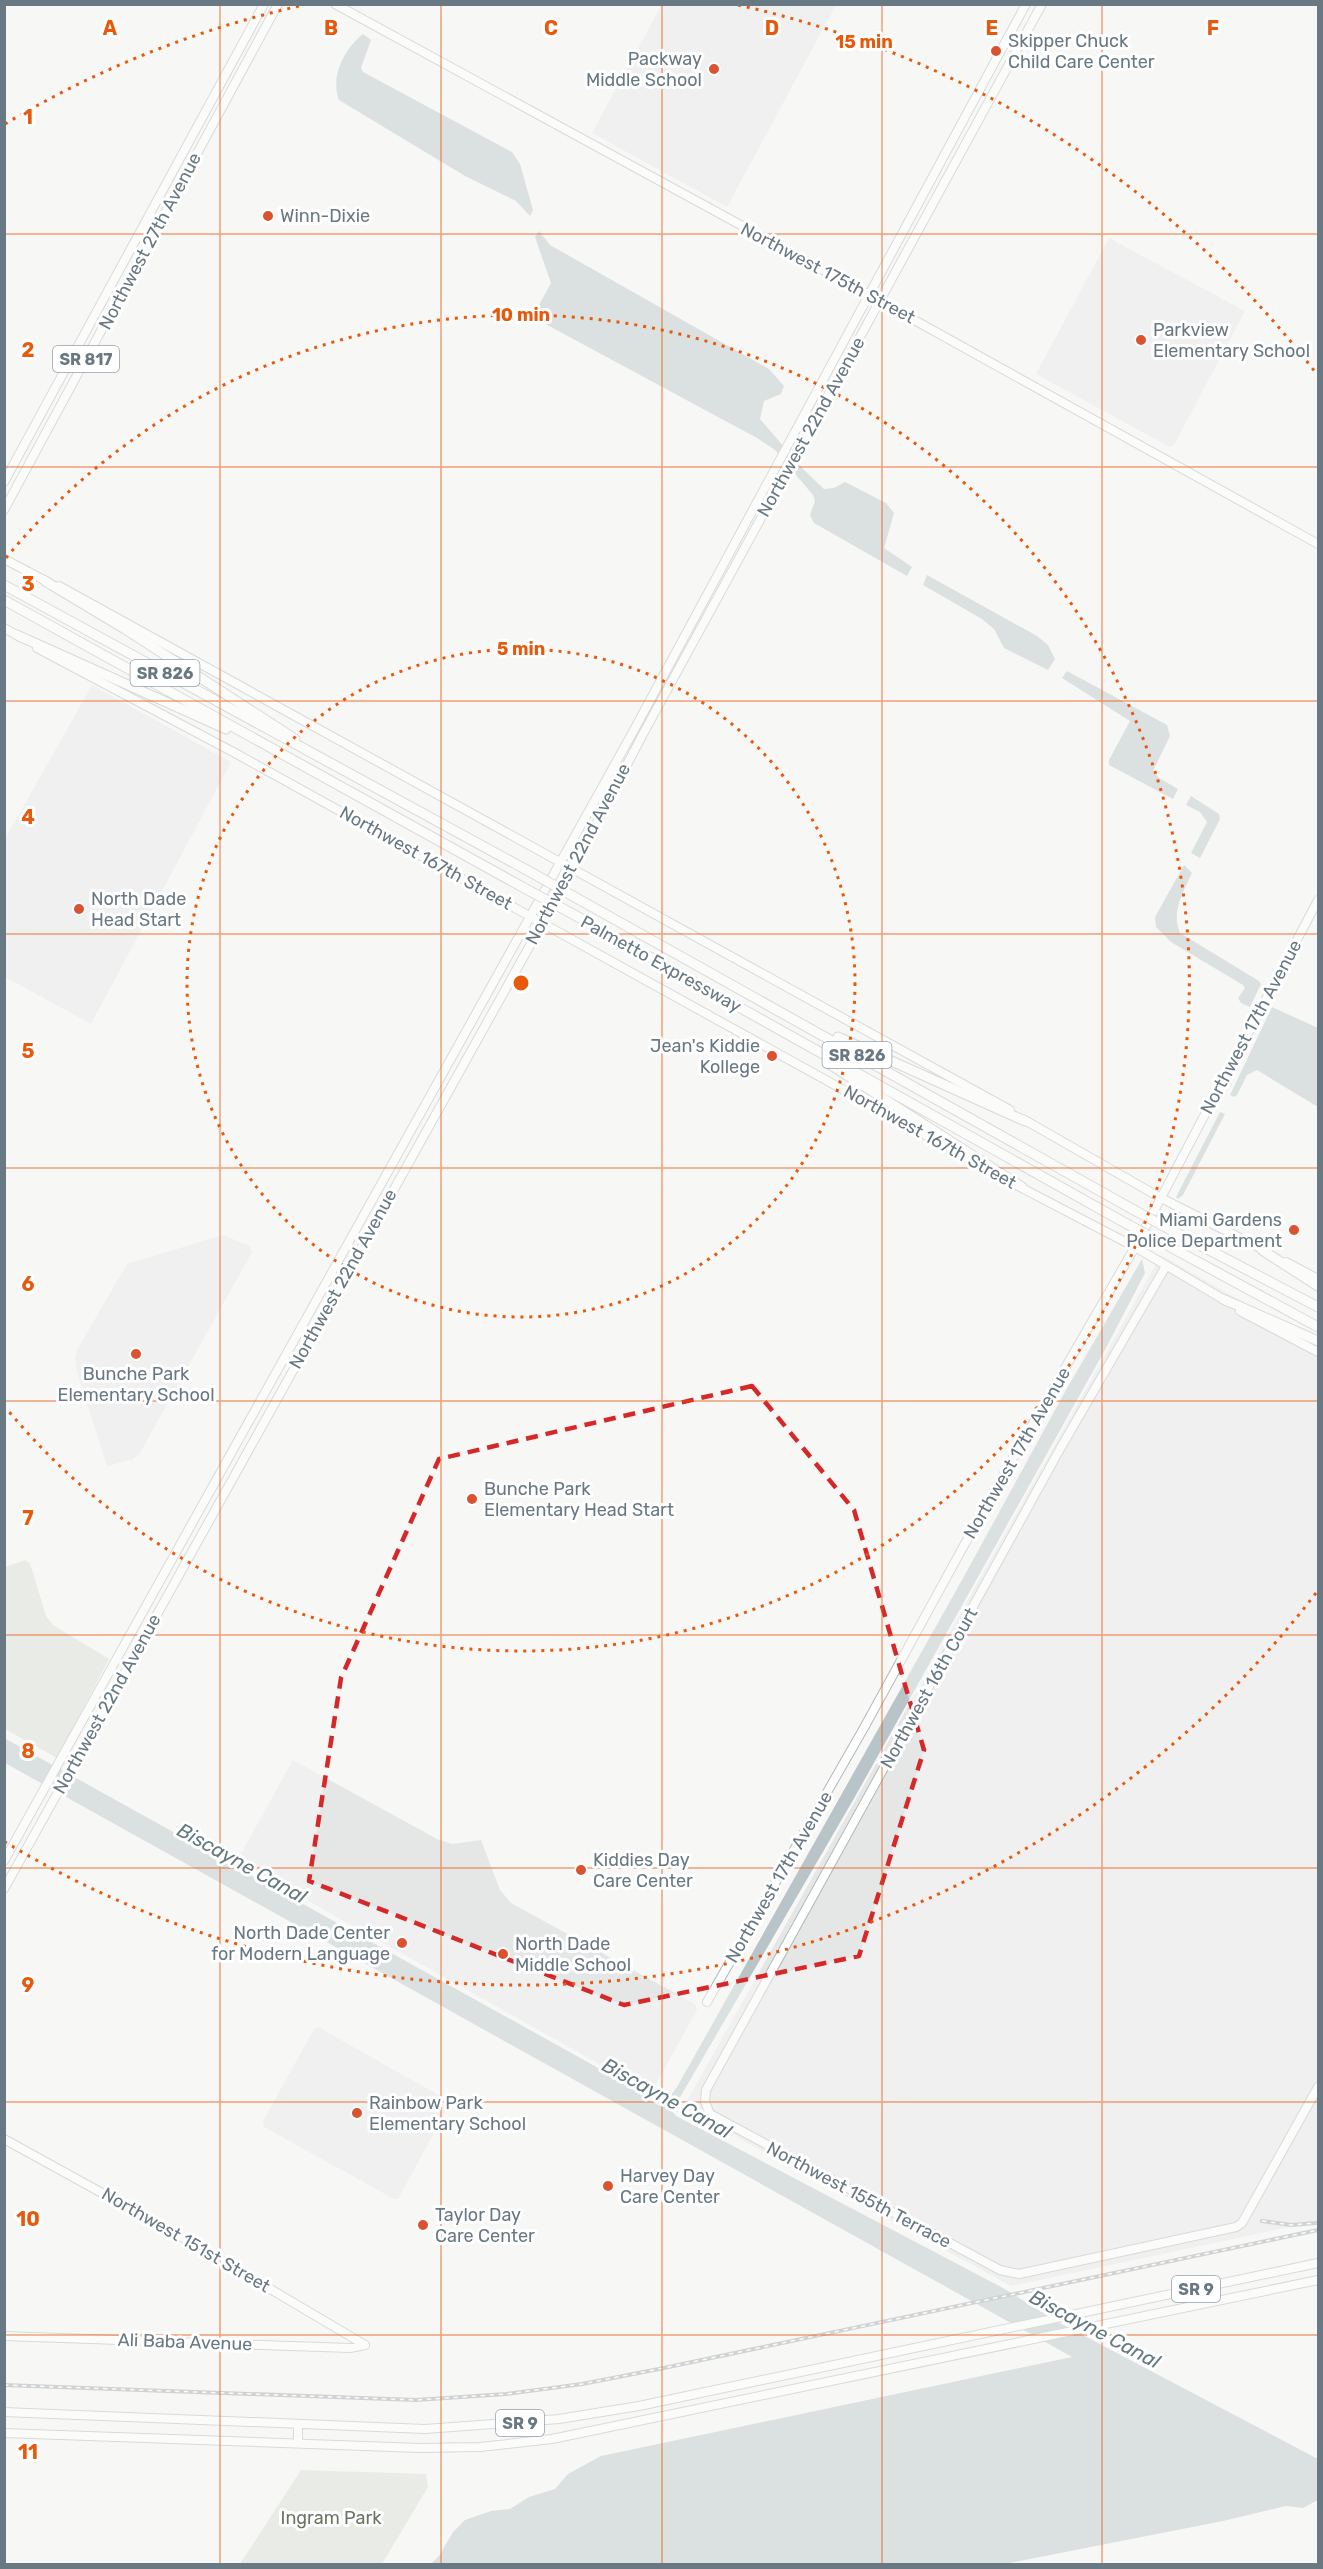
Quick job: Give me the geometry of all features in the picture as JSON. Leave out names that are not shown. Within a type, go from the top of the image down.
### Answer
[{"type":"highway","points":[[45,580],[193,673],[326,762]]},
{"type":"highway","name":"Palmetto Expressway","points":[[4,585],[534,874],[1134,1210],[1318,1307]]},
{"type":"highway","name":"Palmetto Expressway","points":[[4,600],[1127,1224],[1318,1327]]},
{"type":"highway","points":[[17,635],[263,745]]},
{"type":"highway","points":[[764,1002],[914,1074],[1025,1120]]},
{"type":"highway","points":[[800,1041],[842,1073],[1022,1187]]},
{"type":"highway","points":[[1262,1250],[1318,1286]]},
{"type":"highway","points":[[1223,1299],[1318,1341]]},
{"type":"main road","name":"Northwest 27th Avenue","points":[[4,482],[264,4]]},
{"type":"main road","name":"Northwest 27th Avenue","points":[[4,510],[278,4]]},
{"type":"main road","points":[[161,194],[172,201]]},
{"type":"main road","points":[[116,277],[114,294],[117,303]]},
{"type":"main road","points":[[67,366],[65,386],[69,391]]},
{"type":"main road","points":[[56,388],[58,396],[56,414]]},
{"type":"main road","name":"SR 9","points":[[4,2412],[425,2429],[559,2419],[639,2406],[1318,2263]]},
{"type":"main road","name":"SR 9","points":[[4,2433],[420,2448],[480,2447],[552,2439],[1318,2280]]},
{"type":"main road","points":[[298,2425],[298,2443]]},
{"type":"street","name":"Northwest 175th Street","points":[[335,4],[871,295],[1318,544]]},
{"type":"street","name":"Northwest 22nd Avenue","points":[[4,1861],[559,863],[871,295],[895,246],[1026,4]]},
{"type":"street","name":"Northwest 22nd Avenue","points":[[4,1889],[572,870],[643,734],[1042,4]]},
{"type":"street","points":[[4,559],[82,596],[1025,1120],[1161,1198],[1318,1279]]},
{"type":"street","name":"Northwest 167th Street","points":[[4,628],[77,671],[235,753],[1135,1247],[1269,1327],[1318,1352]]},
{"type":"street","name":"Northwest 17th Avenue","points":[[707,2002],[1135,1247],[1318,900]]},
{"type":"street","name":"Northwest 16th Court","points":[[710,2114],[705,2102],[706,2091],[1060,1449],[1166,1266]]},
{"type":"street","name":"Northwest 155th Terrace","points":[[710,2114],[936,2237],[1010,2274],[1019,2274],[1225,2231],[1242,2223],[1318,2087]]},
{"type":"street","name":"Northwest 151st Street","points":[[4,2139],[189,2241],[365,2345]]},
{"type":"street","name":"Ali Baba Avenue","points":[[4,2336],[350,2348],[365,2345]]},
{"type":"highlighted area","points":[[752,1386],[854,1510],[924,1750],[859,1956],[624,2005],[309,1881],[341,1678],[439,1459]]},
{"type":"shaded area","name":"Packway Middle School","points":[[662,4],[836,5],[727,207],[592,133]]},
{"type":"shaded area","points":[[363,34],[371,40],[361,68],[363,72],[512,152],[520,164],[533,210],[530,216],[516,201],[465,176],[339,100],[336,82],[340,64],[350,47]]},
{"type":"shaded area","points":[[539,231],[550,245],[769,369],[784,386],[781,394],[764,401],[760,419],[802,468],[824,489],[834,488],[845,482],[886,503],[894,513],[884,548],[912,567],[907,576],[814,523],[810,515],[815,501],[813,495],[775,450],[757,438],[538,320],[540,303],[551,283],[535,237]]},
{"type":"shaded area","name":"Parkview Elementary School","points":[[1109,238],[1245,311],[1174,445],[1170,447],[1036,374]]},
{"type":"shaded area","points":[[927,575],[1037,636],[1048,645],[1055,659],[1048,670],[1004,648],[994,629],[982,619],[923,585]]},
{"type":"shaded area","points":[[1067,671],[1167,725],[1170,736],[1153,771],[1159,778],[1178,789],[1173,799],[1109,765],[1109,760],[1130,721],[1062,678]]},
{"type":"shaded area","name":"North Dade Head Start","points":[[92,685],[231,762],[91,1024],[5,977],[4,841]]},
{"type":"shaded area","points":[[1191,796],[1219,814],[1220,819],[1200,858],[1191,853],[1207,822],[1200,812],[1186,805]]},
{"type":"shaded area","points":[[1184,865],[1192,873],[1177,910],[1180,933],[1259,981],[1261,984],[1250,1007],[1241,1003],[1238,998],[1245,988],[1243,985],[1171,942],[1156,927],[1155,917]]},
{"type":"shaded area","points":[[1272,1007],[1318,1028],[1318,1107],[1257,1070],[1247,1075],[1237,1095],[1234,1097],[1230,1095]]},
{"type":"shaded area","points":[[1220,1112],[1225,1114],[1183,1195],[1178,1199],[1176,1197]]},
{"type":"shaded area","name":"Bunche Park Elementary School","points":[[223,1235],[250,1246],[252,1252],[140,1453],[133,1459],[107,1466],[77,1372],[75,1358],[77,1350],[127,1264]]},
{"type":"shaded area","points":[[1161,1255],[1318,1345],[1318,2221],[1011,2286],[683,2108]]},
{"type":"shaded area","points":[[1142,1259],[1145,1273],[1106,1348],[856,1795],[672,2111],[676,2116],[1003,2288],[1056,2321],[1318,2459],[1318,2500],[1303,2508],[1286,2506],[1223,2521],[1004,2564],[431,2564],[439,2556],[453,2532],[465,2520],[491,2511],[510,2509],[529,2497],[555,2489],[568,2474],[601,2456],[1072,2357],[5,1763],[4,1738],[663,2106],[677,2087],[1066,1390]]},
{"type":"shaded area","name":"North Dade Middle School","points":[[293,1760],[437,1839],[452,1844],[481,1840],[500,1890],[511,1903],[695,2004],[697,2010],[651,2093],[237,1861]]},
{"type":"shaded area","name":"Rainbow Park Elementary School","points":[[318,2027],[451,2102],[398,2199],[394,2199],[264,2127],[263,2121],[314,2029]]},
{"type":"green space","points":[[25,1560],[30,1563],[46,1616],[53,1625],[109,1659],[57,1758],[5,1729],[5,1567]]},
{"type":"green space","name":"Ingram Park","points":[[301,2470],[426,2474],[428,2487],[382,2564],[240,2564]]},
{"type":"railway","points":[[1262,2221],[1291,2225],[1316,2223]]},
{"type":"railway","points":[[4,2385],[416,2400],[506,2394],[582,2384],[659,2369],[1318,2230]]},
{"type":"place","name":"Skipper Chuck Child Care Center","points":[[996,51]]},
{"type":"place","name":"Packway Middle School","points":[[714,69]]},
{"type":"place","name":"Winn-Dixie","points":[[268,216]]},
{"type":"place","name":"Parkview Elementary School","points":[[1141,340]]},
{"type":"place","name":"North Dade Head Start","points":[[79,909]]},
{"type":"place","name":"Jean's Kiddie Kollege","points":[[772,1056]]},
{"type":"place","name":"Miami Gardens Police Department","points":[[1294,1230]]},
{"type":"place","name":"Bunche Park Elementary School","points":[[136,1354]]},
{"type":"place","name":"Bunche Park Elementary Head Start","points":[[472,1499]]},
{"type":"place","name":"Kiddies Day Care Center","points":[[581,1870]]},
{"type":"place","name":"North Dade Center for Modern Language","points":[[402,1943]]},
{"type":"place","name":"North Dade Middle School","points":[[503,1954]]},
{"type":"place","name":"Rainbow Park Elementary School","points":[[357,2113]]},
{"type":"place","name":"Harvey Day Care Center","points":[[608,2186]]},
{"type":"place","name":"Taylor Day Care Center","points":[[423,2225]]},
{"type":"water label","name":"Biscayne Canal","points":[[242,1863]]},
{"type":"water label","name":"Biscayne Canal","points":[[667,2098]]},
{"type":"water label","name":"Biscayne Canal","points":[[1095,2329]]}]
